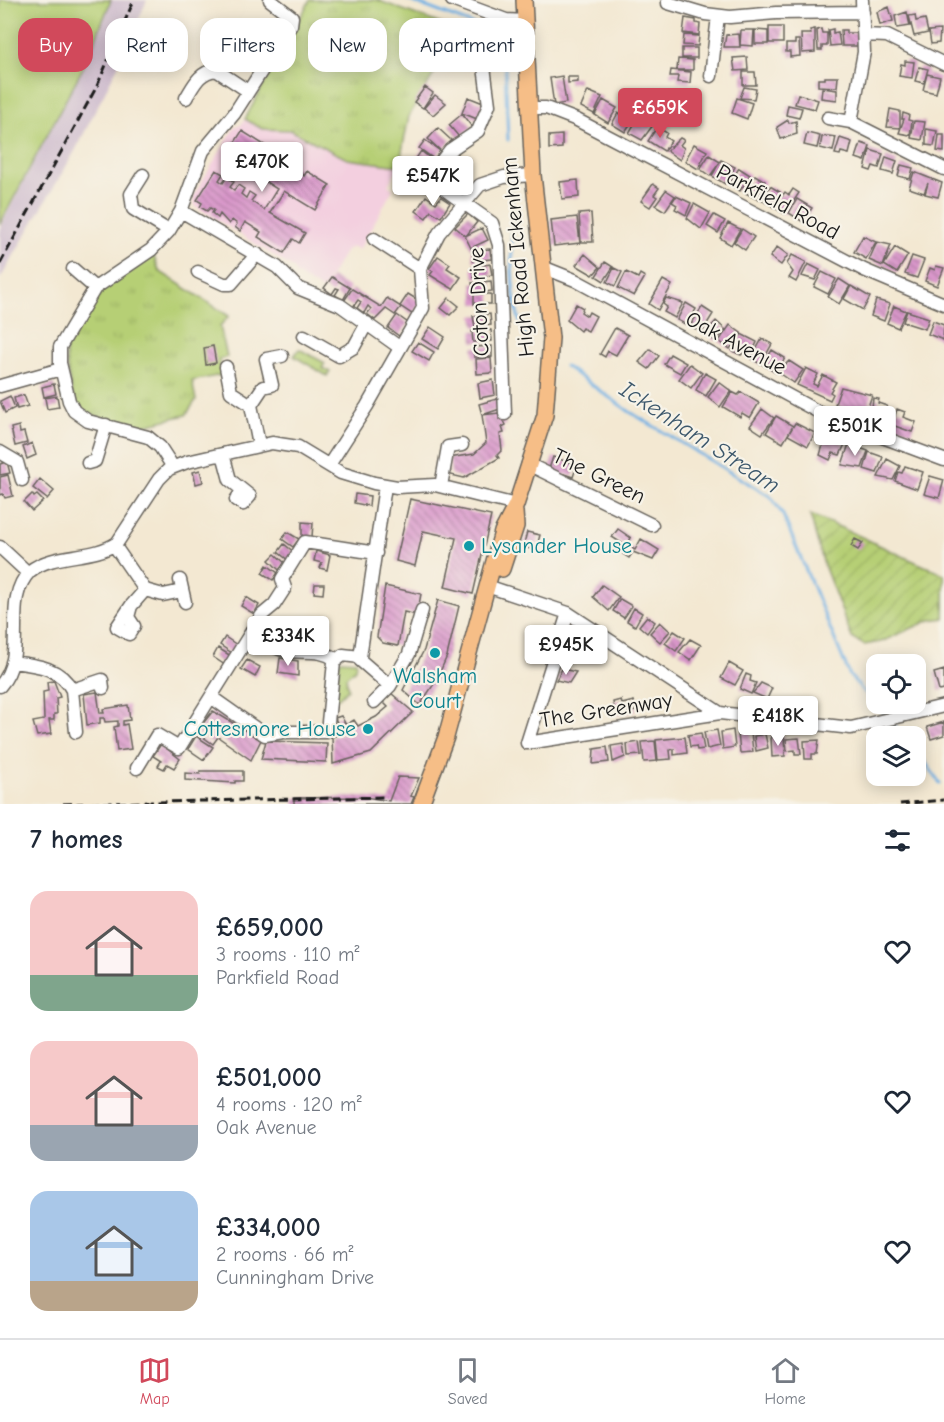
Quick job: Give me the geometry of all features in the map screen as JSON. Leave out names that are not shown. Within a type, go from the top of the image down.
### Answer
[{"type":"main road","name":"High Road Ickenham","points":[[524,0],[525,18]]},
{"type":"main road","name":"High Road Ickenham","points":[[421,804],[435,782],[454,740],[492,588],[516,526],[516,505],[545,415],[551,338],[545,268],[532,175],[527,72]]},
{"type":"main road","name":"High Road Ickenham","points":[[431,804],[435,782]]},
{"type":"street","points":[[173,467],[153,440],[83,418],[74,411],[69,401],[59,352],[62,341],[94,288],[151,250],[169,231],[181,211],[203,151],[234,114],[291,26],[292,17],[270,0]]},
{"type":"street","points":[[452,0],[501,18]]},
{"type":"street","points":[[668,0],[668,3],[718,16],[862,6],[863,59],[851,122]]},
{"type":"street","points":[[711,76],[718,16]]},
{"type":"street","points":[[864,35],[887,36],[944,64]]},
{"type":"street","points":[[186,98],[199,77],[207,71],[216,70],[248,91]]},
{"type":"street","name":"Coton Drive","points":[[485,72],[489,105],[478,131],[450,150],[443,159],[440,173],[444,189],[492,223],[499,245],[505,414]]},
{"type":"street","name":"Parkfield Road","points":[[529,108],[546,108],[578,120],[864,270],[944,304]]},
{"type":"street","points":[[828,118],[851,122],[944,169]]},
{"type":"street","points":[[143,175],[131,194],[133,209],[169,231]]},
{"type":"street","points":[[329,465],[368,406],[423,308],[420,268],[439,233],[480,185],[504,177],[532,175]]},
{"type":"street","points":[[181,211],[278,267],[298,288],[340,305],[399,348]]},
{"type":"street","points":[[374,239],[420,268]]},
{"type":"street","points":[[198,272],[224,284],[231,284],[257,254]]},
{"type":"street","name":"Oak Avenue","points":[[545,268],[575,280],[826,416],[944,460]]},
{"type":"street","points":[[73,269],[94,288]]},
{"type":"street","points":[[304,336],[339,356],[354,347],[367,323]]},
{"type":"street","points":[[251,405],[263,387],[272,385],[266,359],[282,356]]},
{"type":"street","points":[[226,367],[231,392],[251,405],[260,445]]},
{"type":"street","points":[[0,386],[61,369]]},
{"type":"street","points":[[88,463],[95,461],[106,425]]},
{"type":"street","points":[[0,686],[8,676],[12,662],[11,604],[28,573],[44,563],[114,545],[126,533],[159,479],[173,467],[260,445],[292,444],[349,476],[385,486],[441,486],[516,505]]},
{"type":"street","points":[[441,486],[448,447],[462,445]]},
{"type":"street","points":[[0,452],[17,462],[22,480]]},
{"type":"street","points":[[223,454],[230,480],[242,491]]},
{"type":"street","name":"The Green","points":[[528,464],[652,525]]},
{"type":"street","points":[[385,486],[360,660],[390,686]]},
{"type":"street","points":[[136,768],[157,735],[178,748],[252,632],[285,588],[282,579],[305,542],[376,553]]},
{"type":"street","points":[[114,545],[145,590],[163,595],[182,591]]},
{"type":"street","points":[[0,547],[28,573]]},
{"type":"street","name":"The Greenway","points":[[492,588],[568,613],[720,713]]},
{"type":"street","points":[[131,606],[145,590]]},
{"type":"street","points":[[374,702],[390,686],[409,654],[422,610]]},
{"type":"street","name":"The Greenway","points":[[568,613],[527,743],[720,713],[841,728],[890,720],[944,706]]},
{"type":"street","points":[[252,632],[282,649],[302,653],[323,652],[335,659]]},
{"type":"street","points":[[211,697],[265,735],[283,732],[327,732],[330,676],[335,659],[344,655],[360,657]]},
{"type":"street","points":[[12,662],[49,668],[67,682],[72,690],[76,732]]},
{"type":"street","points":[[72,690],[102,680],[103,688]]},
{"type":"shaded area","points":[[111,0],[147,0],[139,18],[105,18],[105,72],[115,72],[75,151],[0,279],[0,227],[81,72],[93,72],[93,45]]},
{"type":"shaded area","points":[[245,119],[262,129],[290,130],[347,159],[399,166],[388,185],[393,189],[359,250],[354,247],[347,249],[322,290],[296,274],[293,268],[195,206],[193,196],[235,127],[241,125]]},
{"type":"green space","points":[[0,0],[111,0],[93,45],[93,18],[18,18],[18,72],[81,72],[0,224]]},
{"type":"green space","points":[[310,0],[377,0],[425,18],[399,18],[399,72],[435,72],[409,116],[399,166],[347,159],[290,130],[262,129],[245,119],[271,72],[296,72],[296,26]]},
{"type":"green space","points":[[153,254],[159,271],[229,316],[220,326],[227,357],[219,359],[222,375],[192,381],[196,400],[186,415],[130,426],[95,416],[77,404],[68,376],[66,346],[99,289]]},
{"type":"green space","points":[[299,349],[325,363],[322,368],[330,372],[327,376],[294,356]]},
{"type":"green space","points":[[810,515],[944,574],[944,618],[930,620],[881,642],[864,645],[852,638],[824,565]]},
{"type":"green space","points":[[340,660],[356,661],[355,669],[346,677],[348,689],[335,701]]},
{"type":"building","points":[[889,7],[893,21],[880,25],[877,12]]},
{"type":"building","points":[[907,12],[910,26],[897,28],[895,16]]},
{"type":"building","points":[[915,15],[916,21],[925,19],[928,33],[914,36],[909,16]]},
{"type":"building","points":[[685,18],[696,20],[696,23],[700,24],[699,35],[683,33]]},
{"type":"building","points":[[769,27],[783,27],[783,43],[769,43]]},
{"type":"building","points":[[815,29],[815,52],[802,53],[801,34],[811,34],[810,30]]},
{"type":"building","points":[[821,29],[822,33],[827,33],[827,46],[822,46],[822,50],[818,50],[817,30]]},
{"type":"building","points":[[833,29],[833,33],[838,32],[840,45],[830,46],[828,30]]},
{"type":"building","points":[[741,30],[754,30],[753,46],[740,45]]},
{"type":"building","points":[[755,30],[768,31],[768,44],[755,44]]},
{"type":"building","points":[[841,30],[846,30],[846,33],[857,33],[858,46],[842,46]]},
{"type":"building","points":[[940,30],[939,43],[931,44],[929,31]]},
{"type":"building","points":[[739,34],[740,47],[724,47],[726,35]]},
{"type":"building","points":[[684,35],[699,36],[698,46],[683,45]]},
{"type":"building","points":[[795,40],[799,40],[800,56],[790,57],[790,52],[786,52],[786,44],[795,44]]},
{"type":"building","points":[[682,48],[697,48],[697,58],[682,58]]},
{"type":"building","points":[[747,57],[748,70],[735,71],[733,58]]},
{"type":"building","points":[[678,59],[693,60],[693,70],[677,70]]},
{"type":"building","points":[[905,61],[914,62],[912,78],[899,76],[901,64],[905,65]]},
{"type":"building","points":[[919,67],[928,69],[924,83],[915,81]]},
{"type":"building","points":[[671,70],[691,72],[690,83],[677,82],[678,76],[670,76]]},
{"type":"building","points":[[743,72],[755,72],[756,85],[743,85]]},
{"type":"building","points":[[927,74],[940,77],[936,93],[923,90]]},
{"type":"building","points":[[562,76],[566,103],[554,105],[550,78]]},
{"type":"building","points":[[568,77],[578,77],[578,82],[568,83]]},
{"type":"building","points":[[825,77],[838,77],[837,87],[818,86],[818,79],[825,79]]},
{"type":"building","points":[[425,87],[433,93],[423,108],[414,102]]},
{"type":"building","points":[[744,87],[756,89],[754,99],[740,98]]},
{"type":"building","points":[[822,88],[837,90],[837,100],[821,98]]},
{"type":"building","points":[[588,91],[602,97],[594,114],[581,107]]},
{"type":"building","points":[[798,94],[818,100],[815,109],[795,104]]},
{"type":"building","points":[[435,95],[446,103],[433,115],[424,108]]},
{"type":"building","points":[[468,97],[483,103],[477,119],[462,113]]},
{"type":"building","points":[[737,98],[752,103],[747,119],[732,113]]},
{"type":"building","points":[[603,100],[617,108],[608,123],[595,115]]},
{"type":"building","points":[[788,105],[802,108],[799,118],[786,115]]},
{"type":"building","points":[[890,109],[900,111],[900,128],[887,127]]},
{"type":"building","points":[[630,112],[636,115],[625,132],[612,124],[618,113],[627,118]]},
{"type":"building","points":[[903,113],[909,115],[908,120],[912,121],[910,135],[899,133],[904,119],[902,119]]},
{"type":"building","points":[[462,114],[472,127],[459,137],[449,125]]},
{"type":"building","points":[[639,116],[650,122],[652,119],[656,121],[642,140],[629,133]]},
{"type":"building","points":[[788,120],[789,123],[796,121],[797,134],[781,139],[777,127]]},
{"type":"building","points":[[914,121],[925,122],[922,140],[911,138]]},
{"type":"building","points":[[657,127],[667,133],[665,137],[671,141],[664,151],[648,141]]},
{"type":"building","points":[[438,128],[451,140],[441,151],[428,139]]},
{"type":"building","points":[[926,129],[937,131],[934,146],[926,145]]},
{"type":"building","points":[[242,131],[285,158],[283,162],[291,168],[293,165],[304,176],[307,171],[330,185],[315,210],[284,191],[270,213],[305,233],[299,243],[293,239],[284,253],[258,237],[261,232],[245,222],[240,231],[232,220],[229,224],[220,214],[218,218],[212,213],[214,210],[210,208],[207,211],[200,207],[202,203],[197,200],[216,170],[223,174],[219,180],[223,183],[227,177],[234,182],[230,187],[234,190],[238,185],[244,189],[241,194],[246,198],[249,192],[255,196],[251,201],[264,210],[277,189],[238,164],[240,161],[228,153]]},
{"type":"building","points":[[807,133],[820,136],[817,148],[804,145]]},
{"type":"building","points":[[562,135],[562,148],[549,149],[549,136]]},
{"type":"building","points":[[939,135],[944,135],[944,152],[937,151]]},
{"type":"building","points":[[822,137],[836,137],[833,151],[820,148]]},
{"type":"building","points":[[680,138],[684,140],[680,145],[684,148],[680,160],[667,151]]},
{"type":"building","points":[[840,138],[852,142],[849,154],[841,152],[840,155],[835,154]]},
{"type":"building","points":[[425,140],[440,151],[434,159],[419,148]]},
{"type":"building","points":[[861,143],[870,146],[865,161],[856,158]]},
{"type":"building","points":[[694,144],[707,151],[698,169],[685,161]]},
{"type":"building","points":[[870,150],[883,154],[879,168],[873,166],[871,171],[865,169]]},
{"type":"building","points":[[421,151],[436,163],[430,171],[415,160]]},
{"type":"building","points":[[709,155],[720,162],[710,176],[700,169]]},
{"type":"building","points":[[886,157],[897,161],[893,174],[882,171]]},
{"type":"building","points":[[721,160],[735,167],[725,184],[712,176]]},
{"type":"building","points":[[901,165],[913,168],[910,179],[898,176]]},
{"type":"building","points":[[739,168],[750,175],[740,191],[729,184]]},
{"type":"building","points":[[914,172],[942,183],[938,197],[925,194],[928,183],[924,193],[909,188]]},
{"type":"building","points":[[755,175],[765,181],[758,200],[744,192]]},
{"type":"building","points":[[578,180],[579,197],[562,199],[560,182]]},
{"type":"building","points":[[653,184],[659,188],[654,195],[657,197],[650,207],[641,201]]},
{"type":"building","points":[[770,186],[780,192],[772,206],[761,200]]},
{"type":"building","points":[[793,189],[799,193],[785,214],[773,207],[780,194],[782,196],[785,192],[789,195]]},
{"type":"building","points":[[666,190],[675,196],[665,211],[655,205]]},
{"type":"building","points":[[426,196],[436,203],[441,197],[450,203],[441,217],[431,211],[426,218],[416,211]]},
{"type":"building","points":[[676,196],[691,203],[686,215],[675,209],[677,205],[672,202]]},
{"type":"building","points":[[797,199],[812,208],[803,222],[789,213]]},
{"type":"building","points":[[694,204],[710,213],[701,229],[687,218]]},
{"type":"building","points":[[591,213],[593,242],[581,242],[579,214]]},
{"type":"building","points":[[468,214],[477,222],[466,236],[455,227]]},
{"type":"building","points":[[714,215],[725,221],[718,233],[707,226]]},
{"type":"building","points":[[577,217],[580,243],[554,246],[551,220]]},
{"type":"building","points":[[728,223],[740,229],[731,245],[720,238]]},
{"type":"building","points":[[482,228],[488,240],[471,248],[465,236]]},
{"type":"building","points":[[742,229],[754,237],[745,250],[734,242]]},
{"type":"building","points":[[863,236],[876,242],[866,259],[854,252]]},
{"type":"building","points":[[877,242],[891,245],[883,266],[869,260]]},
{"type":"building","points":[[777,247],[788,255],[781,265],[770,257]]},
{"type":"building","points":[[895,247],[908,255],[897,273],[884,265]]},
{"type":"building","points":[[490,249],[491,259],[473,261],[472,250]]},
{"type":"building","points":[[585,254],[600,267],[593,275],[576,265]]},
{"type":"building","points":[[792,255],[806,262],[796,282],[789,278],[793,272],[787,264]]},
{"type":"building","points":[[438,256],[450,264],[447,268],[461,277],[453,289],[430,275],[433,271],[429,269]]},
{"type":"building","points":[[912,256],[924,260],[917,278],[905,274]]},
{"type":"building","points":[[605,262],[613,267],[604,281],[596,276]]},
{"type":"building","points":[[490,264],[492,275],[474,278],[472,267]]},
{"type":"building","points":[[808,264],[820,270],[815,280],[802,276]]},
{"type":"building","points":[[936,266],[944,268],[937,286],[925,281],[930,268],[935,270]]},
{"type":"building","points":[[614,268],[622,272],[615,286],[607,282]]},
{"type":"building","points":[[626,272],[638,278],[640,274],[645,277],[634,296],[618,288]]},
{"type":"building","points":[[822,272],[836,279],[828,294],[814,287]]},
{"type":"building","points":[[332,277],[350,288],[343,300],[335,295],[339,289],[336,288],[332,294],[324,288]]},
{"type":"building","points":[[839,279],[850,286],[839,304],[828,297]]},
{"type":"building","points":[[663,280],[672,285],[658,310],[649,304]]},
{"type":"building","points":[[491,281],[492,291],[474,294],[472,283]]},
{"type":"building","points":[[851,286],[870,297],[863,310],[844,299]]},
{"type":"building","points":[[352,289],[381,307],[387,298],[401,307],[395,315],[386,309],[375,320],[367,314],[371,309],[368,306],[364,313],[357,308],[361,302],[358,300],[353,307],[344,301]]},
{"type":"building","points":[[408,294],[421,302],[412,314],[400,306]]},
{"type":"building","points":[[474,294],[491,294],[491,304],[474,304]]},
{"type":"building","points":[[449,298],[459,306],[450,315],[441,308]]},
{"type":"building","points":[[666,298],[683,303],[675,318],[664,312],[667,307],[663,304]]},
{"type":"building","points":[[876,300],[890,304],[884,321],[871,316]]},
{"type":"building","points":[[686,303],[696,309],[687,325],[677,320]]},
{"type":"building","points":[[576,304],[583,308],[581,312],[587,316],[589,312],[596,316],[588,331],[582,328],[580,331],[567,320]]},
{"type":"building","points":[[894,306],[906,311],[898,328],[887,323]]},
{"type":"building","points":[[702,307],[713,314],[702,332],[690,326]]},
{"type":"building","points":[[907,311],[929,318],[925,329],[903,322]]},
{"type":"building","points":[[490,314],[491,325],[475,327],[473,316]]},
{"type":"building","points":[[397,315],[408,323],[399,336],[388,328]]},
{"type":"building","points":[[716,321],[726,330],[715,341],[706,332]]},
{"type":"building","points":[[933,321],[944,325],[943,340],[928,334]]},
{"type":"building","points":[[730,325],[741,333],[730,349],[719,341]]},
{"type":"building","points":[[430,327],[445,337],[438,349],[422,339]]},
{"type":"building","points":[[615,328],[628,335],[616,355],[608,351],[605,357],[600,354]]},
{"type":"building","points":[[491,330],[492,341],[473,342],[472,331]]},
{"type":"building","points":[[741,334],[757,342],[753,351],[748,348],[741,355],[732,351]]},
{"type":"building","points":[[762,339],[772,344],[761,364],[751,359]]},
{"type":"building","points":[[418,342],[434,352],[429,361],[412,351]]},
{"type":"building","points":[[213,346],[216,363],[206,365],[204,348]]},
{"type":"building","points":[[492,346],[492,357],[474,357],[473,347]]},
{"type":"building","points":[[650,349],[659,356],[649,369],[639,362]]},
{"type":"building","points":[[772,350],[785,358],[776,373],[763,365]]},
{"type":"building","points":[[670,354],[686,363],[680,373],[664,364]]},
{"type":"building","points":[[491,358],[492,373],[477,374],[476,359]]},
{"type":"building","points":[[789,361],[803,370],[794,383],[778,372]]},
{"type":"building","points":[[690,364],[702,373],[691,388],[679,379]]},
{"type":"building","points":[[806,368],[818,374],[813,384],[817,386],[823,375],[836,382],[830,392],[833,394],[830,400],[797,385]]},
{"type":"building","points":[[705,373],[716,379],[706,396],[696,390]]},
{"type":"building","points":[[493,380],[495,395],[480,398],[478,383]]},
{"type":"building","points":[[719,382],[731,391],[720,407],[708,397]]},
{"type":"building","points":[[54,384],[56,394],[44,397],[42,387]]},
{"type":"building","points":[[841,387],[872,395],[865,416],[835,404]]},
{"type":"building","points":[[732,392],[738,395],[741,392],[759,403],[750,418],[742,413],[740,417],[723,407]]},
{"type":"building","points":[[24,395],[28,406],[17,409],[14,398]]},
{"type":"building","points":[[10,396],[15,408],[5,413],[0,401]]},
{"type":"building","points":[[57,396],[59,407],[47,409],[45,398]]},
{"type":"building","points":[[873,398],[879,399],[878,403],[887,406],[882,421],[871,418]]},
{"type":"building","points":[[497,399],[500,409],[482,415],[479,404]]},
{"type":"building","points":[[762,409],[774,418],[762,434],[750,426]]},
{"type":"building","points":[[897,409],[905,412],[903,417],[916,422],[912,432],[892,425]]},
{"type":"building","points":[[499,413],[499,419],[502,417],[506,425],[502,427],[504,433],[500,434],[502,450],[497,455],[499,458],[464,478],[451,475],[449,458],[474,454],[486,443],[482,415]]},
{"type":"building","points":[[776,416],[793,426],[783,443],[766,433]]},
{"type":"building","points":[[795,423],[815,433],[808,446],[788,435]]},
{"type":"building","points":[[19,426],[20,433],[24,432],[27,443],[15,446],[11,428]]},
{"type":"building","points":[[826,435],[845,444],[840,455],[833,453],[830,460],[820,455]]},
{"type":"building","points":[[32,443],[36,455],[27,459],[23,447]]},
{"type":"building","points":[[849,444],[868,451],[862,468],[842,465]]},
{"type":"building","points":[[869,452],[883,457],[877,473],[864,469]]},
{"type":"building","points":[[553,457],[577,465],[573,477],[564,474],[563,478],[548,472]]},
{"type":"building","points":[[887,459],[900,466],[893,480],[878,477]]},
{"type":"building","points":[[7,462],[10,473],[0,475],[0,464]]},
{"type":"building","points":[[905,466],[923,472],[917,489],[895,481],[898,472],[902,473]]},
{"type":"building","points":[[200,470],[203,482],[196,484],[193,472]]},
{"type":"building","points":[[8,475],[13,496],[5,498],[3,494],[0,495],[0,477]]},
{"type":"building","points":[[930,476],[944,480],[939,498],[924,494]]},
{"type":"building","points":[[40,479],[54,491],[47,499],[33,488]]},
{"type":"building","points":[[32,494],[34,497],[37,495],[43,501],[32,511],[24,502]]},
{"type":"building","points":[[355,494],[370,496],[369,506],[354,503]]},
{"type":"building","name":"Lysander House","points":[[410,499],[491,516],[473,594],[445,587],[456,538],[423,531],[415,566],[396,561]]},
{"type":"building","points":[[302,522],[313,523],[312,537],[302,537]]},
{"type":"building","points":[[618,529],[631,538],[626,546],[612,537]]},
{"type":"building","points":[[287,532],[299,539],[293,547],[282,539]]},
{"type":"building","points":[[527,532],[540,535],[536,550],[523,547]]},
{"type":"building","points":[[641,539],[659,550],[653,560],[633,552],[629,558],[623,554],[628,546],[635,550]]},
{"type":"building","points":[[855,539],[863,543],[858,550],[851,546]]},
{"type":"building","points":[[284,544],[295,553],[289,561],[278,552]]},
{"type":"building","points":[[316,551],[330,555],[327,570],[320,568],[322,563],[314,561]]},
{"type":"building","points":[[275,554],[285,563],[279,570],[269,560]]},
{"type":"building","points":[[267,565],[278,573],[273,580],[262,573]]},
{"type":"building","points":[[315,584],[324,584],[323,594],[314,593]]},
{"type":"building","points":[[602,585],[619,597],[609,611],[593,597]]},
{"type":"building","points":[[385,586],[421,594],[417,615],[404,612],[398,646],[383,643],[377,637]]},
{"type":"building","points":[[246,597],[259,605],[254,614],[241,606]]},
{"type":"building","points":[[620,599],[632,606],[624,618],[613,611]]},
{"type":"building","name":"Walsham Court","points":[[438,600],[459,606],[447,656],[436,681],[420,705],[403,690],[424,650]]},
{"type":"building","points":[[634,608],[642,613],[635,626],[627,621]]},
{"type":"building","points":[[647,616],[655,622],[647,633],[639,626]]},
{"type":"building","points":[[660,622],[670,631],[660,642],[650,633]]},
{"type":"building","points":[[674,631],[685,638],[676,651],[665,643]]},
{"type":"building","points":[[225,637],[237,645],[232,653],[220,645]]},
{"type":"building","points":[[576,639],[586,642],[582,654],[576,652],[574,657],[565,654],[567,648],[572,650]]},
{"type":"building","points":[[690,639],[701,645],[691,660],[679,652]]},
{"type":"building","points":[[589,647],[598,650],[594,662],[585,660]]},
{"type":"building","points":[[218,648],[231,656],[225,665],[213,657]]},
{"type":"building","points":[[280,658],[298,661],[298,676],[278,673]]},
{"type":"building","points":[[247,660],[260,667],[255,677],[241,669]]},
{"type":"building","points":[[729,663],[743,671],[735,685],[721,678]]},
{"type":"building","points":[[562,669],[576,672],[569,683],[556,680]]},
{"type":"building","points":[[944,670],[944,690],[939,691],[934,673]]},
{"type":"building","points":[[746,674],[751,676],[750,681],[756,683],[751,694],[740,689]]},
{"type":"building","points":[[54,681],[60,697],[56,698],[57,714],[54,714],[54,720],[49,720],[51,734],[37,736],[33,722],[44,720],[43,692],[48,691],[47,682]]},
{"type":"building","points":[[761,683],[772,688],[767,699],[753,693]]},
{"type":"building","points":[[97,692],[100,713],[104,713],[103,709],[128,705],[130,720],[123,721],[123,725],[127,724],[131,749],[117,751],[114,727],[118,726],[118,721],[105,722],[104,718],[100,718],[100,723],[87,725],[84,694]]},
{"type":"building","name":"Cottesmore House","points":[[391,693],[413,712],[371,753],[333,764],[332,737],[342,733],[335,718],[341,716],[346,725],[354,720],[358,726],[376,717],[388,707],[383,702]]},
{"type":"building","points":[[621,700],[622,704],[634,701],[636,711],[615,715],[613,702]]},
{"type":"building","points":[[213,711],[261,740],[251,760],[218,737],[213,744],[196,732]]},
{"type":"building","points":[[944,722],[944,735],[931,739],[927,727]]},
{"type":"building","points":[[717,730],[720,746],[707,749],[704,732]]},
{"type":"building","points":[[733,730],[735,747],[723,749],[721,732]]},
{"type":"building","points":[[751,732],[753,752],[740,753],[738,733]]},
{"type":"building","points":[[701,733],[704,749],[697,750],[696,746],[690,747],[688,735]]},
{"type":"building","points":[[765,734],[768,748],[756,751],[754,736]]},
{"type":"building","points":[[196,736],[213,747],[204,760],[188,749]]},
{"type":"building","points":[[784,736],[785,756],[772,757],[771,737]]},
{"type":"building","points":[[685,737],[687,753],[674,755],[674,749],[670,750],[671,759],[658,760],[656,740]]},
{"type":"building","points":[[799,738],[801,754],[795,754],[795,750],[787,751],[786,739]]},
{"type":"building","points":[[819,740],[817,754],[812,754],[812,759],[805,759],[804,741]]},
{"type":"building","points":[[266,741],[327,743],[326,762],[261,759]]},
{"type":"building","points":[[655,741],[657,761],[644,762],[642,742]]},
{"type":"building","points":[[639,742],[641,755],[628,756],[627,744]]},
{"type":"building","points":[[161,744],[180,759],[174,768],[167,764],[164,769],[158,766],[161,761],[153,756]]},
{"type":"building","points":[[623,744],[625,757],[613,762],[611,746]]},
{"type":"building","points":[[607,747],[609,762],[593,764],[594,749]]},
{"type":"building","points":[[200,771],[243,771],[243,781],[235,781],[235,783],[185,780],[185,773],[200,774]]},
{"type":"building","points":[[398,777],[419,778],[411,796],[414,797],[411,804],[294,804],[294,798],[365,797],[389,801]]},
{"type":"waterway","name":"Ickenham Stream","points":[[408,0],[504,36],[508,140]]},
{"type":"waterway","name":"Ickenham Stream","points":[[512,193],[514,291],[522,328],[530,344]]},
{"type":"waterway","name":"Ickenham Stream","points":[[565,366],[630,412],[771,497],[783,515],[850,676],[885,715]]},
{"type":"waterway","name":"Ickenham Stream","points":[[891,722],[895,726]]},
{"type":"waterway","name":"Ickenham Stream","points":[[926,763],[940,783]]},
{"type":"railway","points":[[0,264],[97,86],[134,0]]},
{"type":"railway","points":[[63,804],[387,797]]},
{"type":"railway","points":[[900,804],[944,800]]},
{"type":"place","name":"Lysander House","points":[[469,546]]},
{"type":"place","name":"Walsham Court","points":[[435,653]]},
{"type":"place","name":"Cottesmore House","points":[[368,729]]}]
